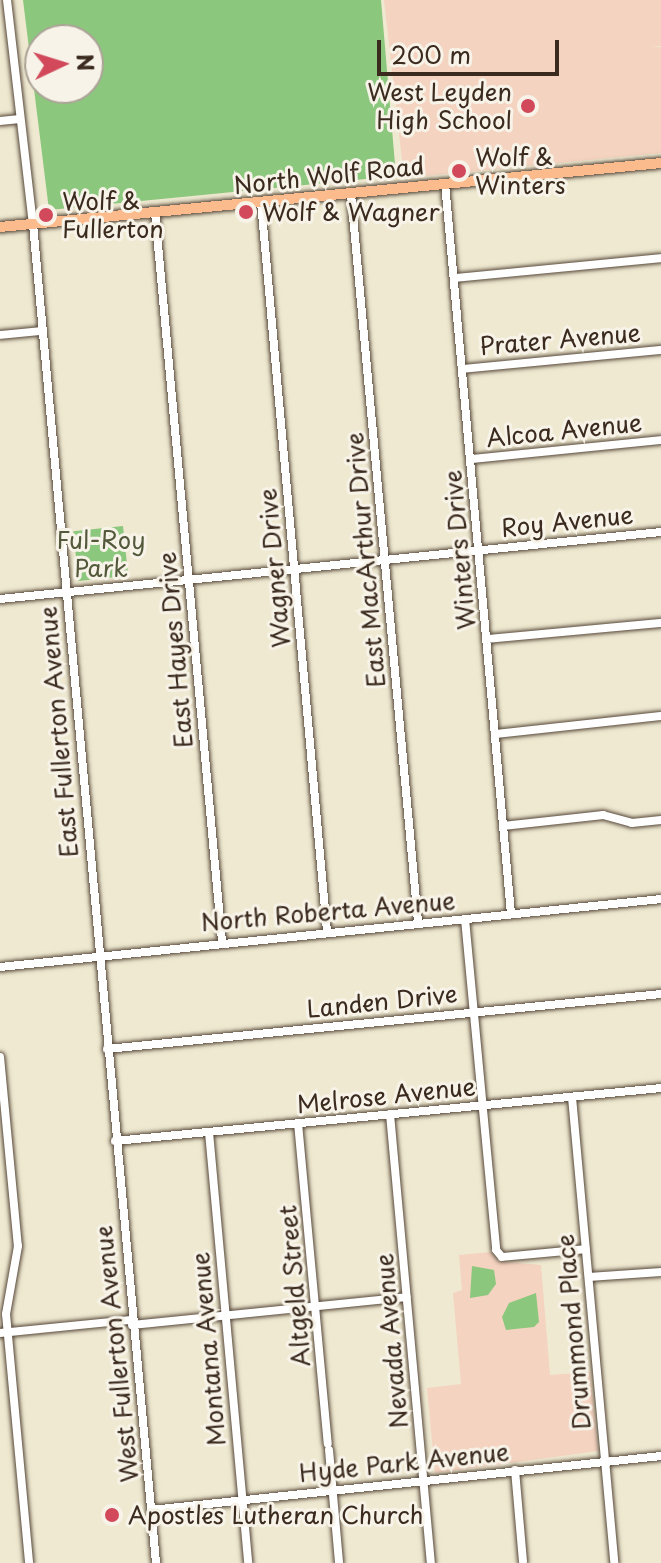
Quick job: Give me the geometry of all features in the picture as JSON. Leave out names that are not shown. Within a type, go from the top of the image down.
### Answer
[{"type":"main road","name":"North Wolf Road","points":[[0,227],[661,163]]},
{"type":"street","points":[[7,0],[4,19],[33,224]]},
{"type":"street","points":[[0,121],[20,119]]},
{"type":"street","name":"Winters Drive","points":[[445,183],[511,914]]},
{"type":"street","name":"East MacArthur Drive","points":[[351,194],[418,922]]},
{"type":"street","name":"Wagner Drive","points":[[261,202],[327,931]]},
{"type":"street","name":"East Hayes Drive","points":[[155,212],[222,941]]},
{"type":"street","name":"East Fullerton Avenue","points":[[33,224],[115,1141]]},
{"type":"street","points":[[455,278],[661,258]]},
{"type":"street","points":[[0,335],[41,331]]},
{"type":"street","name":"Prater Avenue","points":[[462,369],[661,350]]},
{"type":"street","name":"Alcoa Avenue","points":[[471,459],[661,440]]},
{"type":"street","name":"Roy Avenue","points":[[0,599],[661,532]]},
{"type":"street","points":[[487,639],[661,623]]},
{"type":"street","points":[[495,734],[661,716]]},
{"type":"street","points":[[503,826],[603,815],[632,823],[661,820]]},
{"type":"street","name":"North Roberta Avenue","points":[[0,967],[222,941],[661,899]]},
{"type":"street","points":[[465,919],[496,1250],[502,1257],[586,1249]]},
{"type":"street","name":"Landen Drive","points":[[107,1049],[661,994]]},
{"type":"street","points":[[0,1057],[18,1246],[4,1333],[29,1563]]},
{"type":"street","name":"Melrose Avenue","points":[[115,1141],[661,1088]]},
{"type":"street","name":"Drummond Place","points":[[572,1097],[614,1563]]},
{"type":"street","name":"Nevada Avenue","points":[[390,1114],[431,1563]]},
{"type":"street","name":"Altgeld Street","points":[[298,1123],[339,1563]]},
{"type":"street","name":"Montana Avenue","points":[[209,1132],[248,1563]]},
{"type":"street","name":"West Fullerton Avenue","points":[[115,1141],[156,1563]]},
{"type":"street","points":[[589,1277],[661,1272]]},
{"type":"street","points":[[4,1333],[407,1297]]},
{"type":"street","name":"Hyde Park Avenue","points":[[151,1510],[661,1456]]},
{"type":"street","points":[[515,1470],[523,1562]]},
{"type":"shaded area","name":"West Leyden High School","points":[[384,0],[661,0],[661,46],[650,47],[661,47],[661,153],[404,178]]},
{"type":"shaded area","points":[[491,1252],[498,1261],[541,1265],[550,1375],[590,1372],[598,1451],[435,1473],[427,1388],[461,1384],[453,1293],[462,1290],[459,1255]]},
{"type":"green space","points":[[23,0],[381,0],[396,176],[49,210],[36,104],[104,104],[104,24],[26,24]]},
{"type":"green space","name":"Ful-Roy Park","points":[[123,526],[128,576],[79,581],[73,531]]},
{"type":"green space","points":[[472,1266],[494,1270],[496,1284],[488,1295],[470,1298]]},
{"type":"green space","points":[[536,1293],[539,1322],[534,1327],[506,1330],[502,1317],[509,1303]]},
{"type":"place","name":"West Leyden High School","points":[[528,106]]},
{"type":"place","name":"Wolf & Winters","points":[[459,171]]},
{"type":"place","name":"Wolf & Wagner","points":[[246,212]]},
{"type":"place","name":"Wolf & Fullerton","points":[[46,215]]},
{"type":"place","name":"Apostles Lutheran Church","points":[[112,1515]]}]
